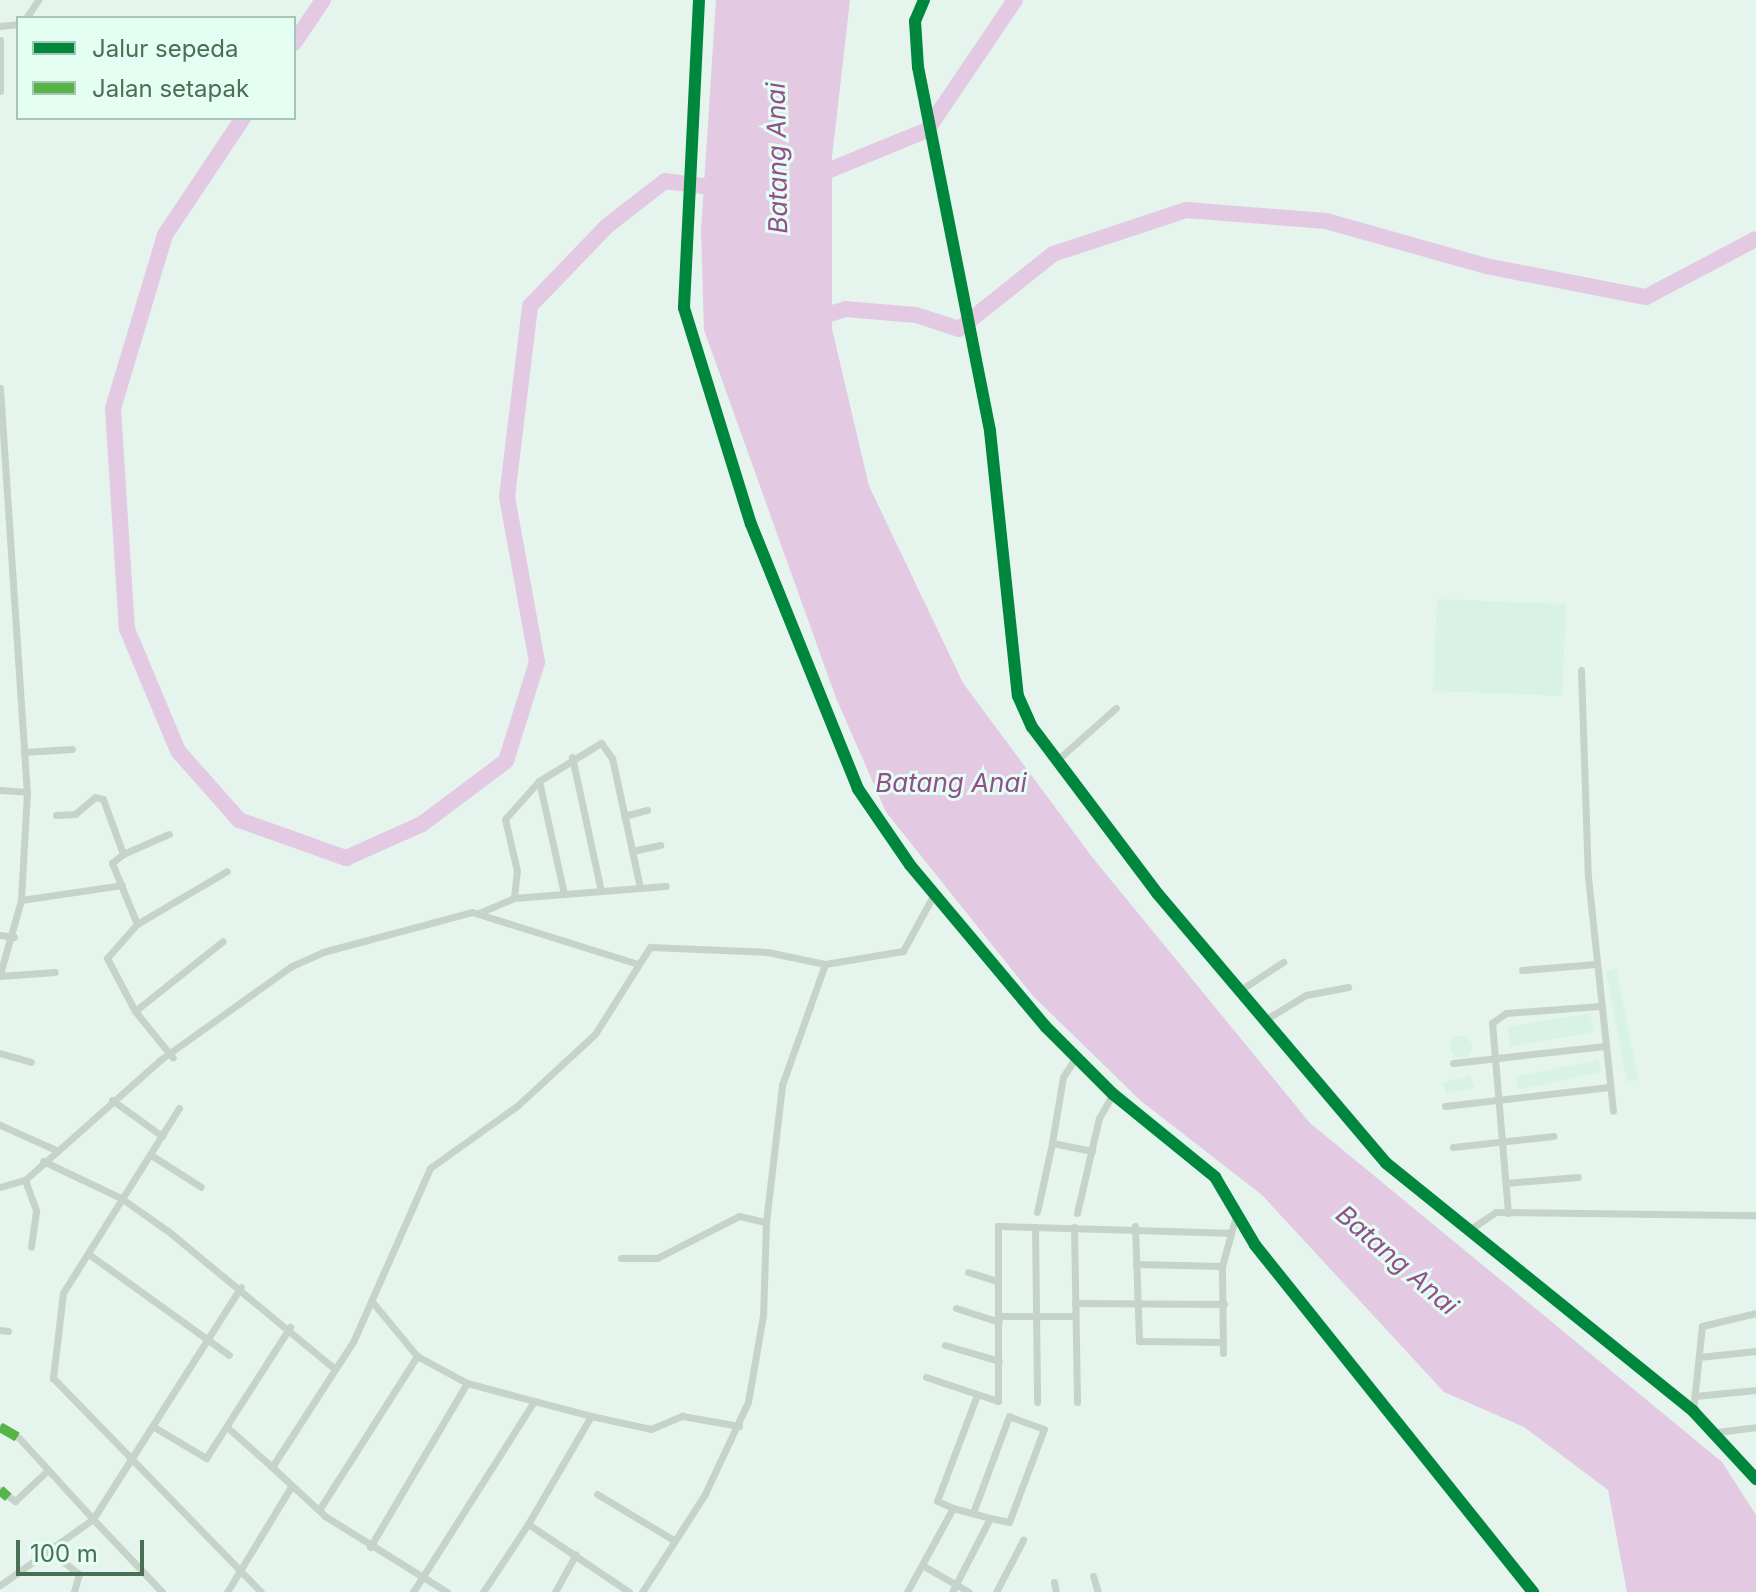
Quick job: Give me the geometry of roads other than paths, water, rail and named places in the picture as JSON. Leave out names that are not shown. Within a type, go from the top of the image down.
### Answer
[{"type":"street","points":[[699,0],[681,282],[690,336],[756,537],[853,781],[934,894],[1076,1057],[1113,1094],[1215,1177],[1255,1245],[1533,1592]]},
{"type":"street","points":[[924,0],[915,21],[925,100],[990,431],[1018,696],[1056,761],[1263,1021],[1386,1163],[1693,1411],[1717,1432],[1756,1479]]},
{"type":"street","points":[[0,40],[0,91]]},
{"type":"street","points":[[0,388],[27,792],[21,900],[14,937],[0,975],[55,972]]},
{"type":"street","points":[[1581,670],[1596,964],[1613,1111]]},
{"type":"street","points":[[1056,761],[1116,708]]},
{"type":"street","points":[[514,898],[517,871],[505,819],[539,781],[572,757],[606,745],[640,888]]},
{"type":"street","points":[[24,752],[72,749]]},
{"type":"street","points":[[572,757],[601,891]]},
{"type":"street","points":[[539,781],[564,894]]},
{"type":"street","points":[[0,790],[27,792]]},
{"type":"street","points":[[56,815],[75,814],[99,796],[123,854]]},
{"type":"street","points":[[624,816],[647,810]]},
{"type":"street","points":[[137,924],[112,861],[169,834]]},
{"type":"street","points":[[632,851],[660,845]]},
{"type":"street","points":[[173,1058],[135,1011],[107,956],[137,924],[227,871]]},
{"type":"street","points":[[21,900],[122,885]]},
{"type":"street","points":[[0,1187],[25,1180],[112,1100],[307,958],[479,913],[514,898],[666,886]]},
{"type":"street","points":[[272,1467],[374,1304],[430,1168],[517,1106],[595,1034],[650,947],[672,943],[825,964],[908,950],[934,894]]},
{"type":"street","points":[[479,913],[638,964]]},
{"type":"street","points":[[0,935],[14,937]]},
{"type":"street","points":[[135,1011],[223,941]]},
{"type":"street","points":[[1239,991],[1283,962]]},
{"type":"street","points":[[642,1592],[739,1426],[760,1351],[766,1222],[782,1085],[825,964]]},
{"type":"street","points":[[1522,970],[1596,964]]},
{"type":"street","points":[[1263,1021],[1306,995],[1348,987]]},
{"type":"street","points":[[1508,1213],[1492,1023],[1498,1015],[1600,1006]]},
{"type":"street","points":[[1453,1063],[1605,1046]]},
{"type":"street","points":[[0,1053],[31,1062]]},
{"type":"street","points":[[1037,1212],[1063,1077],[1076,1057]]},
{"type":"street","points":[[1445,1106],[1609,1087]]},
{"type":"street","points":[[1077,1213],[1092,1151],[1113,1094]]},
{"type":"street","points":[[112,1100],[162,1136]]},
{"type":"street","points":[[179,1108],[60,1302],[64,1327],[53,1378],[130,1463],[261,1592]]},
{"type":"street","points":[[0,1125],[56,1150]]},
{"type":"street","points":[[1453,1147],[1503,1139],[1553,1136]]},
{"type":"street","points":[[1052,1143],[1092,1151]]},
{"type":"street","points":[[151,1155],[201,1187]]},
{"type":"street","points":[[43,1161],[121,1198],[241,1287],[335,1369]]},
{"type":"street","points":[[1506,1183],[1578,1177]]},
{"type":"street","points":[[25,1180],[36,1211],[31,1247]]},
{"type":"street","points":[[1223,1353],[1222,1266],[1228,1233],[1237,1212]]},
{"type":"street","points":[[1469,1230],[1488,1214],[1756,1215]]},
{"type":"street","points":[[621,1258],[657,1258],[739,1216],[766,1222]]},
{"type":"street","points":[[926,1377],[998,1401],[998,1226],[1135,1226],[1228,1233]]},
{"type":"street","points":[[1135,1226],[1135,1304],[1141,1343],[1223,1342]]},
{"type":"street","points":[[1035,1227],[1037,1402]]},
{"type":"street","points":[[1074,1227],[1077,1402]]},
{"type":"street","points":[[90,1255],[207,1343],[229,1355]]},
{"type":"street","points":[[1136,1264],[1222,1266]]},
{"type":"street","points":[[968,1272],[998,1281]]},
{"type":"street","points":[[0,1585],[93,1519],[241,1287]]},
{"type":"street","points":[[1075,1303],[1224,1304]]},
{"type":"street","points":[[374,1304],[417,1356],[467,1383],[651,1429],[682,1416],[739,1426]]},
{"type":"street","points":[[956,1308],[999,1319],[1075,1316]]},
{"type":"street","points":[[1693,1411],[1706,1322],[1756,1313]]},
{"type":"street","points":[[154,1427],[204,1459],[228,1428],[290,1327]]},
{"type":"street","points":[[945,1345],[999,1361]]},
{"type":"street","points":[[1699,1357],[1756,1351]]},
{"type":"street","points":[[319,1510],[417,1356]]},
{"type":"street","points":[[370,1547],[467,1383]]},
{"type":"street","points":[[1695,1396],[1756,1390]]},
{"type":"street","points":[[973,1513],[1009,1416],[1044,1429],[1009,1522],[990,1518],[953,1508],[937,1501],[977,1395]]},
{"type":"street","points":[[413,1592],[534,1401]]},
{"type":"street","points":[[483,1592],[528,1524],[591,1416]]},
{"type":"street","points":[[0,1427],[48,1470],[162,1592]]},
{"type":"street","points":[[1717,1432],[1756,1427]]},
{"type":"street","points":[[228,1428],[319,1510],[370,1547],[447,1592]]},
{"type":"street","points":[[0,1490],[17,1500],[48,1470]]},
{"type":"street","points":[[227,1592],[237,1568],[292,1485]]},
{"type":"street","points":[[597,1494],[672,1539]]},
{"type":"street","points":[[907,1592],[953,1508]]},
{"type":"street","points":[[954,1588],[990,1518]]},
{"type":"street","points":[[528,1524],[629,1592]]},
{"type":"street","points":[[996,1592],[1023,1540]]},
{"type":"street","points":[[47,1549],[79,1574],[74,1592]]},
{"type":"street","points":[[555,1592],[576,1554]]},
{"type":"street","points":[[922,1565],[954,1588],[969,1592]]},
{"type":"street","points":[[1093,1576],[1098,1592]]},
{"type":"street","points":[[1054,1582],[1056,1592]]},
{"type":"water","name":"Batang Anai","points":[[716,0],[850,0],[832,157],[832,329],[869,486],[963,683],[1092,857],[1310,1123],[1722,1462],[1756,1515],[1756,1592],[1627,1592],[1608,1490],[1524,1427],[1444,1392],[1262,1195],[1141,1101],[1033,996],[886,812],[836,698],[704,330],[701,230]]},
{"type":"waterway","points":[[296,40],[323,0]]},
{"type":"waterway","points":[[815,176],[927,130],[1015,0]]},
{"type":"waterway","points":[[242,120],[165,235],[113,408],[127,629],[178,751],[239,820],[346,858],[422,824],[506,761],[537,662],[507,497],[530,306],[607,226],[665,181],[725,189]]},
{"type":"waterway","points":[[813,319],[845,309],[916,315],[959,329],[1053,254],[1186,210],[1326,221],[1486,266],[1646,297],[1756,239]]}]
